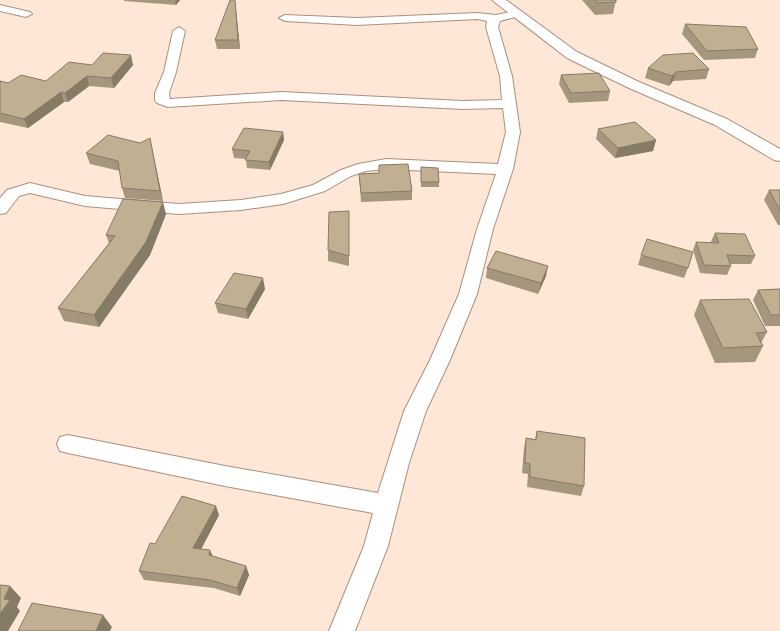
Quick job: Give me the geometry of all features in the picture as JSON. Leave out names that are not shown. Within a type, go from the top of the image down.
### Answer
[{"type":"street","points":[[0,8],[26,14]]},
{"type":"street","points":[[342,631],[376,546],[386,505],[415,411],[440,360],[468,294],[485,229],[506,169],[513,132],[503,61],[492,27],[497,9]]},
{"type":"street","points":[[285,18],[317,22],[349,22],[477,16],[497,9],[515,14],[572,55],[634,85],[721,122],[780,156]]},
{"type":"street","points":[[179,31],[170,72],[162,93],[162,100],[168,103],[281,96],[463,105],[510,104]]},
{"type":"street","points":[[0,210],[13,194],[20,190],[30,188],[85,201],[179,209],[241,205],[283,198],[319,188],[346,173],[363,167],[386,164],[474,169],[506,169]]},
{"type":"street","points":[[68,444],[225,476],[386,505]]},
{"type":"building","points":[[230,0],[235,0],[238,40],[215,40]]},
{"type":"building","points":[[595,0],[616,0],[616,2],[597,3]]},
{"type":"building","points":[[685,24],[746,27],[758,49],[707,51]]},
{"type":"building","points":[[103,53],[131,55],[111,78],[87,76],[65,93],[61,92],[24,119],[0,113],[0,81],[8,83],[21,75],[46,81],[69,62],[92,65]]},
{"type":"building","points":[[693,53],[709,69],[676,72],[672,76],[648,68],[663,55]]},
{"type":"building","points":[[599,73],[610,91],[571,93],[561,75]]},
{"type":"building","points":[[635,122],[656,140],[618,148],[598,129]]},
{"type":"building","points":[[244,128],[283,132],[269,162],[245,160],[250,151],[232,149]]},
{"type":"building","points":[[108,135],[140,143],[150,138],[160,191],[122,188],[118,161],[86,153]]},
{"type":"building","points":[[408,164],[412,191],[361,193],[359,174],[379,173],[379,165]]},
{"type":"building","points":[[421,167],[438,168],[439,182],[421,182]]},
{"type":"building","points":[[769,190],[780,190],[780,210]]},
{"type":"building","points":[[123,199],[163,202],[146,242],[94,315],[58,308],[115,236],[106,235]]},
{"type":"building","points":[[349,211],[349,256],[328,250],[329,212]]},
{"type":"building","points":[[715,233],[745,234],[755,256],[727,255],[731,266],[704,265],[696,242],[719,243]]},
{"type":"building","points":[[647,239],[693,252],[688,268],[641,255]]},
{"type":"building","points":[[496,251],[548,266],[541,283],[487,268]]},
{"type":"building","points":[[234,273],[263,278],[246,309],[215,303]]},
{"type":"building","points":[[780,289],[780,315],[771,315],[758,290]]},
{"type":"building","points":[[749,299],[767,332],[756,333],[763,346],[723,348],[700,300]]},
{"type":"building","points":[[537,431],[585,438],[584,486],[530,477],[530,464],[525,463],[526,438],[536,440]]},
{"type":"building","points":[[182,496],[216,506],[193,548],[210,550],[209,555],[246,566],[237,588],[210,580],[139,571],[150,543],[155,544]]},
{"type":"building","points":[[0,585],[10,586],[4,599],[10,600],[0,614]]},
{"type":"building","points":[[32,603],[103,615],[96,631],[18,631]]}]
